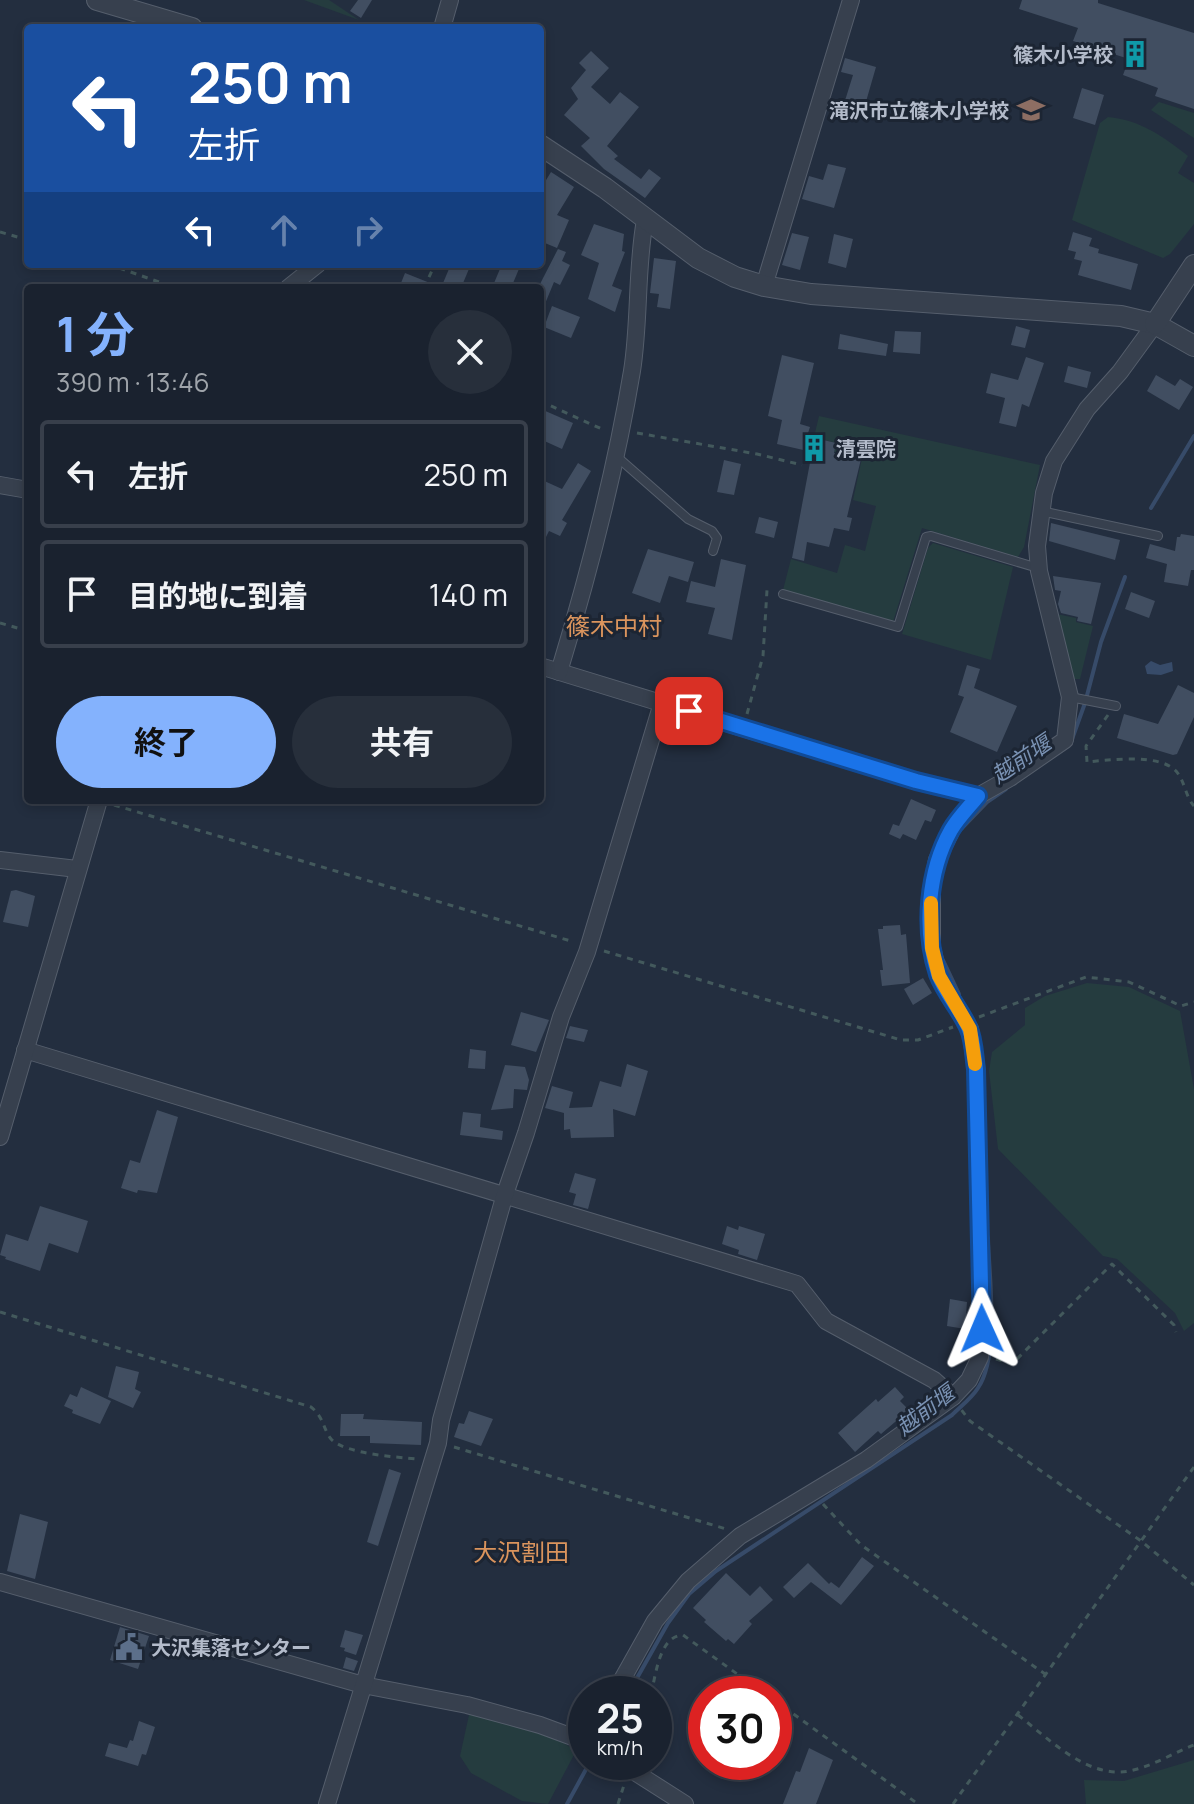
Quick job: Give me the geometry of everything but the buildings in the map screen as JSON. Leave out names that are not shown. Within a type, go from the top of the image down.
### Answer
[{"type":"street","points":[[97,0],[130,5],[181,24]]},
{"type":"street","points":[[443,24],[450,0]]},
{"type":"street","points":[[764,286],[851,0]]},
{"type":"street","points":[[544,148],[605,188],[698,258],[735,277],[764,286],[811,294],[1121,316],[1155,324],[1194,346]]},
{"type":"street","points":[[559,672],[583,594],[633,365],[640,250],[645,220]]},
{"type":"street","points":[[624,1676],[655,1621],[688,1581],[740,1536],[866,1460],[953,1397],[969,1380],[980,1357],[976,1069],[970,1029],[973,1019],[939,976],[935,962],[930,920],[937,860],[952,829],[978,796],[1065,740],[1074,698],[1039,569],[1037,546],[1041,511],[1054,461],[1087,409],[1120,372],[1194,265]]},
{"type":"street","points":[[293,284],[313,268]]},
{"type":"street","points":[[0,485],[24,489]]},
{"type":"street","points":[[544,667],[916,781],[978,796]]},
{"type":"street","points":[[327,1804],[433,1461],[441,1420],[505,1194],[561,1017],[588,946],[662,703]]},
{"type":"street","points":[[0,1137],[98,804]]},
{"type":"street","points":[[0,860],[77,869]]},
{"type":"street","points":[[25,1050],[797,1284],[826,1321],[934,1380],[953,1397]]},
{"type":"street","points":[[0,1582],[363,1685],[467,1705],[568,1735]]},
{"type":"street","points":[[647,1780],[685,1804]]},
{"type":"lane","points":[[615,455],[688,519],[712,531],[717,538],[713,551]]},
{"type":"lane","points":[[1041,511],[1158,536]]},
{"type":"lane","points":[[783,594],[898,627],[926,537],[1039,569]]},
{"type":"lane","points":[[1074,698],[1116,706]]},
{"type":"path","points":[[0,232],[24,239]]},
{"type":"path","points":[[119,268],[160,284]]},
{"type":"path","points":[[544,403],[619,433],[757,454],[802,465]]},
{"type":"path","points":[[743,728],[763,656],[767,590],[783,594]]},
{"type":"path","points":[[0,623],[24,630]]},
{"type":"path","points":[[1116,706],[1086,746],[1087,762],[1119,759],[1155,761],[1176,771],[1194,806]]},
{"type":"path","points":[[112,804],[901,1040],[918,1040],[1086,977],[1129,982],[1181,1006],[1194,1002]]},
{"type":"path","points":[[998,1360],[1012,1364],[1112,1264],[1174,1325],[1176,1332]]},
{"type":"path","points":[[0,1312],[311,1407],[325,1422],[331,1439],[350,1449],[433,1461]]},
{"type":"path","points":[[965,1415],[1141,1541],[1194,1585]]},
{"type":"path","points":[[438,1443],[724,1527],[740,1536]]},
{"type":"path","points":[[953,1804],[1194,1467]]},
{"type":"path","points":[[826,1508],[861,1545],[1045,1674]]},
{"type":"path","points":[[656,1676],[665,1644],[676,1635],[683,1635],[740,1676]]},
{"type":"path","points":[[792,1713],[918,1804]]},
{"type":"path","points":[[1018,1715],[1077,1759],[1102,1770],[1128,1771],[1194,1745]]},
{"type":"green space","points":[[304,0],[329,0],[359,20]]},
{"type":"green space","points":[[1159,102],[1194,113],[1194,138],[1151,110]]},
{"type":"green space","points":[[1108,117],[1151,130],[1188,156],[1178,173],[1194,183],[1194,224],[1170,254],[1163,258],[1072,220],[1100,123]]},
{"type":"green space","points":[[819,416],[1040,465],[1024,547],[1018,557],[922,528],[893,622],[783,590],[791,559],[837,573],[845,545],[865,551],[876,506],[853,500],[862,458],[834,452],[836,443],[814,437]]},
{"type":"green space","points":[[933,543],[1013,567],[991,660],[902,634],[928,548]]},
{"type":"green space","points":[[1052,613],[1076,618],[1076,622],[1093,626],[1080,679],[1071,679]]},
{"type":"green space","points":[[1087,983],[1129,987],[1180,1011],[1194,1089],[1194,1323],[1184,1331],[1175,1313],[1117,1259],[1103,1256],[998,1149],[989,1071],[992,1052],[1025,1025],[1025,1008],[1045,996]]},
{"type":"green space","points":[[474,1712],[559,1740],[568,1746],[568,1766],[548,1804],[522,1801],[471,1773],[460,1756],[469,1715]]},
{"type":"green space","points":[[1194,1760],[1194,1804],[1086,1804],[1084,1780],[1124,1781]]},
{"type":"water","points":[[1151,661],[1160,665],[1172,662],[1173,671],[1161,675],[1147,674],[1145,666]]},
{"type":"waterway","points":[[1151,508],[1194,436]]},
{"type":"waterway","name":"越前堰","points":[[1071,742],[1101,642],[1125,577]]},
{"type":"waterway","name":"越前堰","points":[[962,828],[987,802],[1006,789]]},
{"type":"waterway","name":"越前堰","points":[[942,958],[959,994]]},
{"type":"waterway","name":"越前堰","points":[[638,1676],[668,1623],[689,1594],[716,1571],[952,1415],[975,1392],[985,1374],[991,1337],[988,1238]]},
{"type":"waterway","name":"越前堰","points":[[567,1804],[580,1780]]},
{"type":"slow traffic","points":[[931,903],[932,948],[939,976],[970,1029],[975,1064]]},
{"type":"place","name":"篠木小学校","points":[[1135,54]]},
{"type":"place","name":"滝沢市立篠木小学校","points":[[1031,110]]},
{"type":"place","name":"清雲院","points":[[814,448]]},
{"type":"place","name":"大沢集落センター","points":[[129,1647]]},
{"type":"district","name":"篠木中村","points":[[614,625]]},
{"type":"district","name":"大沢割田","points":[[521,1551]]},
{"type":"route","points":[[689,711],[916,781],[978,796],[952,829],[937,860],[930,920],[932,948],[939,976],[970,1029],[976,1069],[982,1329]]}]
